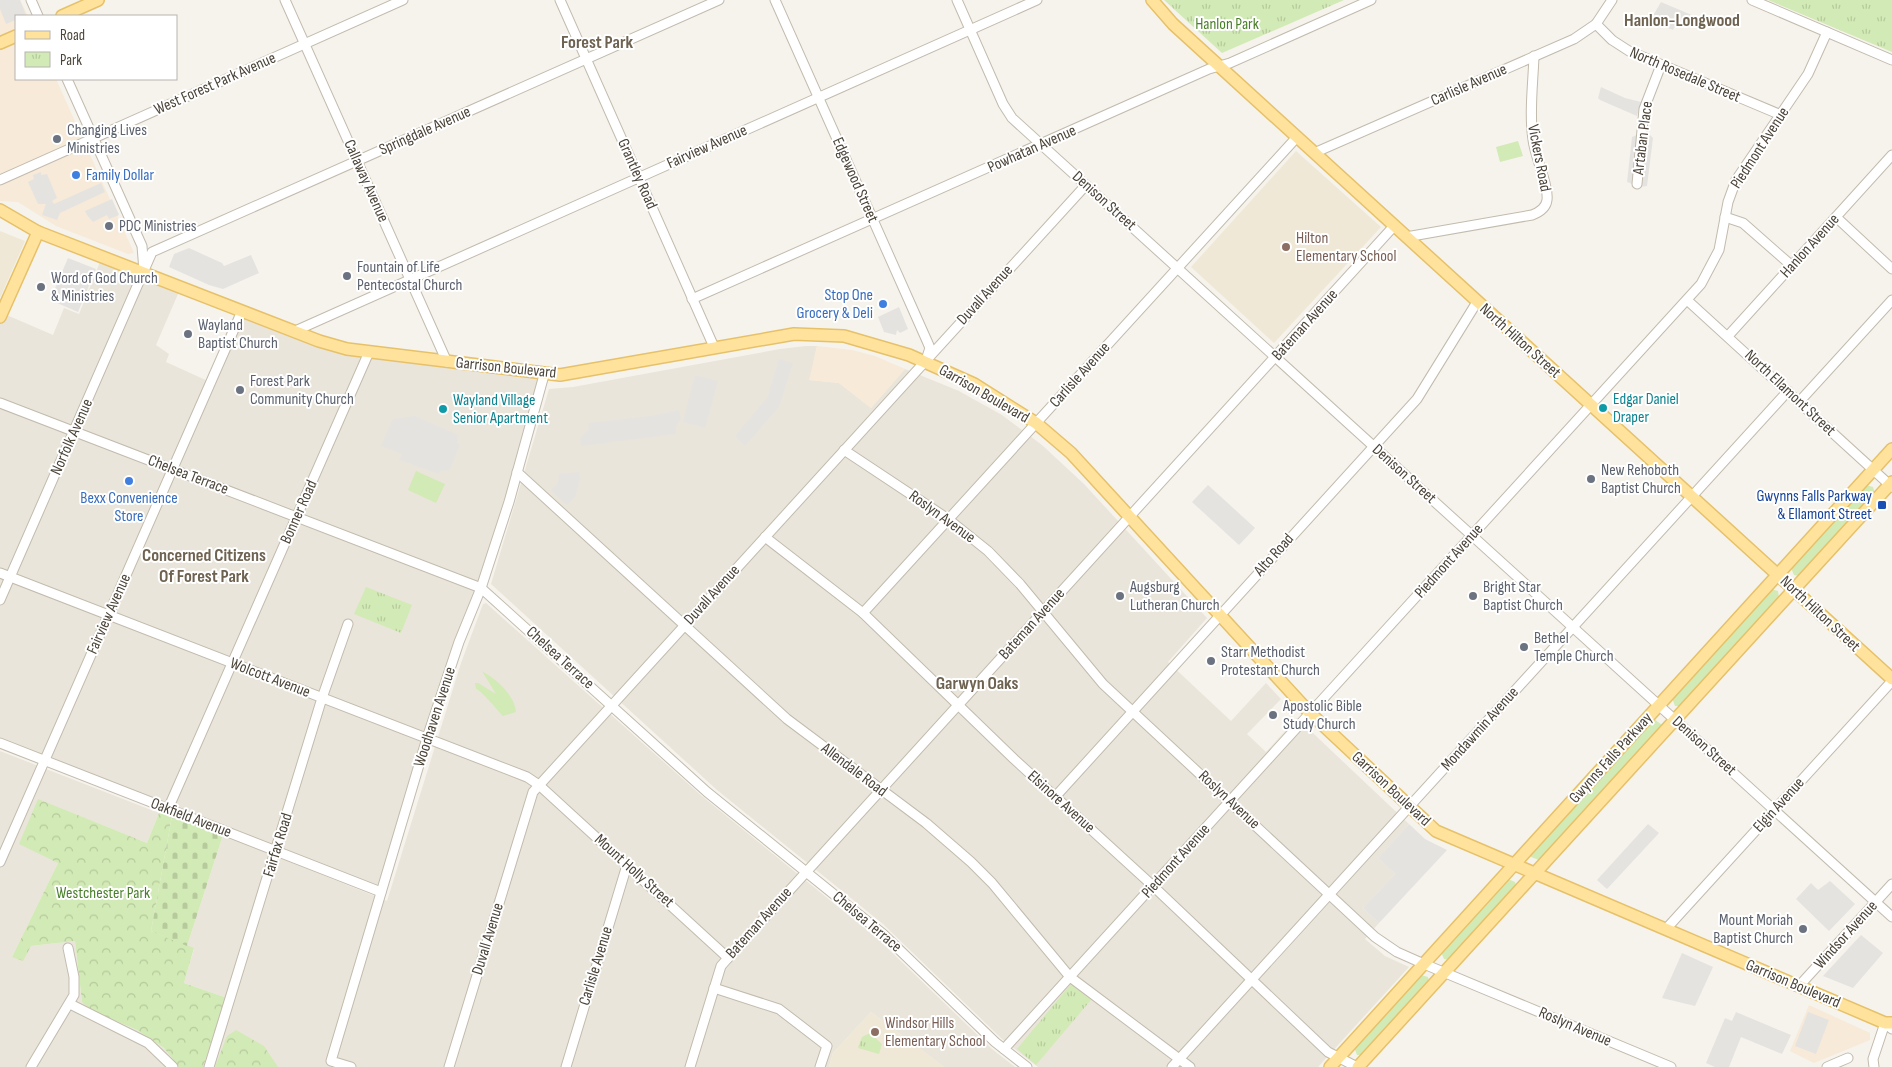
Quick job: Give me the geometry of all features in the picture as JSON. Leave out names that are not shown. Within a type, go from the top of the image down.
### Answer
[{"type":"main road","points":[[64,15],[98,0]]},
{"type":"main road","name":"North Hilton Street","points":[[1152,0],[1173,24],[1892,680]]},
{"type":"main road","points":[[0,43],[15,36]]},
{"type":"main road","name":"Garrison Boulevard","points":[[0,211],[38,232],[333,346],[368,352],[544,375],[593,371],[794,334],[827,334],[866,341],[925,361],[985,390],[1036,423],[1071,453],[1310,713],[1428,825],[1445,836],[1890,1025]]},
{"type":"main road","points":[[0,317],[38,232]]},
{"type":"main road","name":"Gwynns Falls Parkway","points":[[1334,1063],[1892,449]]},
{"type":"main road","name":"Gwynns Falls Parkway","points":[[1358,1067],[1674,719],[1891,484]]},
{"type":"street","points":[[30,0],[38,15]]},
{"type":"street","name":"Callaway Avenue","points":[[285,0],[447,362]]},
{"type":"street","name":"West Forest Park Avenue","points":[[0,180],[403,0]]},
{"type":"street","name":"Grantley Road","points":[[560,0],[714,348]]},
{"type":"street","name":"Springdale Avenue","points":[[144,273],[152,252],[719,0]]},
{"type":"street","name":"Edgewood Street","points":[[776,0],[930,348],[925,361]]},
{"type":"street","name":"Denison Street","points":[[957,0],[1007,111],[1041,145],[1892,917]]},
{"type":"street","name":"Fairview Avenue","points":[[295,331],[1037,0]]},
{"type":"street","name":"Powhatan Avenue","points":[[692,299],[872,218],[1371,0]]},
{"type":"street","name":"Carlisle Avenue","points":[[1314,153],[1574,39],[1596,24],[1612,0]]},
{"type":"street","points":[[1752,0],[1892,60]]},
{"type":"street","name":"North Rosedale Street","points":[[1596,24],[1618,45],[1660,65],[1781,115]]},
{"type":"street","name":"Piedmont Avenue","points":[[1004,1049],[1701,284],[1722,240],[1725,217],[1736,180],[1808,74],[1827,32]]},
{"type":"street","name":"Vickers Road","points":[[1406,237],[1532,215],[1544,208],[1547,196],[1533,139],[1534,56]]},
{"type":"street","name":"Artaban Place","points":[[1637,184],[1644,110],[1660,65]]},
{"type":"street","points":[[67,80],[142,246],[144,273]]},
{"type":"street","name":"Carlisle Avenue","points":[[863,613],[1297,137]]},
{"type":"street","name":"Hanlon Avenue","points":[[1728,336],[1892,156]]},
{"type":"street","name":"Duvall Avenue","points":[[449,1067],[532,792],[1086,185]]},
{"type":"street","points":[[1725,217],[1743,223],[1792,266]]},
{"type":"street","points":[[1836,217],[1892,269]]},
{"type":"street","name":"Bateman Avenue","points":[[690,1067],[721,966],[1394,226]]},
{"type":"street","name":"Norfolk Avenue","points":[[0,600],[144,273]]},
{"type":"street","name":"North Ellamont Street","points":[[1687,300],[1891,484]]},
{"type":"street","points":[[1799,402],[1892,300]]},
{"type":"street","name":"Alto Road","points":[[1055,797],[1423,390],[1477,302]]},
{"type":"street","name":"Fairview Avenue","points":[[0,862],[242,311]]},
{"type":"street","name":"Bonner Road","points":[[168,809],[368,352]]},
{"type":"street","name":"Woodhaven Avenue","points":[[351,1067],[331,1061],[427,738],[459,642],[481,588],[517,472],[544,375]]},
{"type":"street","name":"Mondawmin Avenue","points":[[1172,1067],[1788,391]]},
{"type":"street","name":"Chelsea Terrace","points":[[0,403],[481,588],[707,792],[890,940],[1004,1049],[1027,1067]]},
{"type":"street","name":"Roslyn Avenue","points":[[844,450],[948,519],[1005,567],[1088,667],[1132,712],[1231,801],[1380,941],[1424,964],[1671,1067]]},
{"type":"street","name":"Allendale Road","points":[[517,472],[788,719],[880,791],[926,823],[971,862],[998,890],[1070,977],[1190,1067]]},
{"type":"street","name":"Elsinore Avenue","points":[[765,537],[863,613],[1055,797],[1252,979],[1328,1052],[1334,1063],[1358,1067]]},
{"type":"street","name":"Wolcott Avenue","points":[[0,573],[527,777],[539,785]]},
{"type":"street","name":"Fairfax Road","points":[[209,1067],[322,698],[348,624]]},
{"type":"street","name":"Elgin Avenue","points":[[1666,929],[1892,680]]},
{"type":"street","name":"Oakfield Avenue","points":[[0,743],[382,892]]},
{"type":"street","name":"Mount Holly Street","points":[[539,785],[728,958]]},
{"type":"street","name":"Carlisle Avenue","points":[[566,1067],[627,865]]},
{"type":"street","name":"Windsor Avenue","points":[[1799,986],[1892,884]]},
{"type":"street","points":[[31,1067],[70,1004],[75,987],[68,948]]},
{"type":"street","points":[[714,988],[779,1009],[827,1046],[820,1067]]},
{"type":"street","points":[[70,1004],[148,1043],[173,1067]]},
{"type":"street","points":[[1874,1067],[1873,1059],[1890,1025]]},
{"type":"street","points":[[1827,1067],[1848,1058]]},
{"type":"shaded area","points":[[0,0],[20,0],[28,15],[15,15],[15,80],[56,80],[134,253],[128,254],[56,226],[18,202],[0,201]]},
{"type":"shaded area","points":[[0,0],[20,0],[26,15],[15,15],[15,20],[6,24],[0,9]]},
{"type":"shaded area","points":[[1661,2],[1694,16],[1694,27],[1678,20],[1673,30],[1653,22],[1654,14]]},
{"type":"shaded area","points":[[1601,87],[1625,98],[1641,102],[1637,116],[1600,100],[1598,98]]},
{"type":"shaded area","points":[[1639,134],[1649,134],[1653,138],[1647,186],[1640,187],[1627,182],[1632,137]]},
{"type":"shaded area","name":"Hilton Elementary School","points":[[1296,151],[1381,227],[1274,343],[1191,267]]},
{"type":"shaded area","points":[[41,172],[41,175],[47,174],[57,198],[52,201],[54,204],[101,183],[105,192],[60,213],[57,220],[42,215],[46,204],[38,204],[28,182],[34,179],[33,175]]},
{"type":"shaded area","points":[[112,199],[119,215],[109,219],[107,215],[93,222],[85,211]]},
{"type":"shaded area","points":[[0,231],[25,241],[0,298]]},
{"type":"shaded area","points":[[189,248],[222,263],[224,266],[251,255],[259,273],[223,289],[209,285],[169,267],[174,254]]},
{"type":"shaded area","points":[[102,257],[181,287],[156,345],[169,354],[166,362],[210,382],[242,311],[319,341],[544,375],[517,472],[459,642],[381,892],[0,743],[0,317],[2,313],[53,335],[64,308],[79,314]]},
{"type":"shaded area","points":[[68,258],[96,269],[78,312],[50,300]]},
{"type":"shaded area","points":[[899,307],[908,329],[900,333],[897,330],[896,335],[884,332],[878,317]]},
{"type":"shaded area","points":[[817,346],[810,380],[839,383],[871,408],[905,369],[959,391],[1002,415],[1042,445],[1084,484],[1207,618],[1168,662],[1231,721],[1266,683],[1281,699],[1247,734],[1266,752],[1297,718],[1409,824],[1378,858],[1395,874],[1363,908],[1379,923],[1365,939],[1385,956],[1409,967],[1318,1067],[1038,1067],[1002,1039],[883,924],[717,790],[491,584],[549,389],[573,387],[780,349]]},
{"type":"shaded area","points":[[817,346],[852,350],[875,356],[905,369],[871,408],[839,383],[809,380]]},
{"type":"shaded area","points":[[779,359],[793,363],[779,407],[745,446],[735,436],[767,398]]},
{"type":"shaded area","points":[[695,375],[718,381],[705,428],[683,422]]},
{"type":"shaded area","points":[[679,410],[681,418],[676,426],[676,434],[581,446],[580,438],[589,429],[588,423],[651,416]]},
{"type":"shaded area","points":[[415,416],[458,435],[457,443],[460,445],[449,471],[441,470],[439,474],[399,460],[402,454],[381,446],[393,419]]},
{"type":"shaded area","points":[[579,472],[580,478],[576,495],[567,505],[551,490],[558,483],[559,474]]},
{"type":"shaded area","points":[[1208,485],[1255,528],[1239,545],[1192,502]]},
{"type":"shaded area","points":[[486,603],[703,797],[879,940],[992,1049],[1015,1067],[944,1067],[871,1012],[833,1053],[829,1067],[203,1067],[227,998],[184,983],[194,949],[187,946],[223,835],[387,901],[461,663],[483,604]]},
{"type":"shaded area","points":[[0,751],[159,813],[147,843],[49,804],[58,863],[12,957],[31,946],[75,941],[82,1002],[111,1020],[137,1030],[164,1048],[179,1067],[0,1067]]},
{"type":"shaded area","points":[[1409,824],[1425,839],[1447,850],[1379,923],[1363,908],[1395,874],[1378,858]]},
{"type":"shaded area","points":[[1648,824],[1659,833],[1607,889],[1597,880]]},
{"type":"shaded area","points":[[1830,881],[1855,904],[1829,931],[1796,899],[1811,883],[1818,890]]},
{"type":"shaded area","points":[[1861,935],[1883,953],[1853,988],[1823,976]]},
{"type":"shaded area","points":[[1682,953],[1713,967],[1695,1006],[1662,998]]},
{"type":"shaded area","points":[[1809,1005],[1870,1033],[1870,1040],[1814,1063],[1790,1051]]},
{"type":"shaded area","name":"Windsor Hills Elementary School","points":[[871,1012],[944,1067],[829,1067],[833,1053]]},
{"type":"shaded area","points":[[1736,1012],[1791,1035],[1782,1054],[1741,1037],[1729,1067],[1715,1067],[1706,1063],[1725,1018],[1732,1021]]},
{"type":"shaded area","points":[[1808,1012],[1829,1020],[1816,1054],[1795,1046]]},
{"type":"green space","name":"Hanlon Park","points":[[1164,0],[1344,0],[1222,53]]},
{"type":"green space","points":[[1768,0],[1892,0],[1892,52]]},
{"type":"green space","points":[[1518,141],[1523,156],[1500,162],[1496,147]]},
{"type":"green space","points":[[416,471],[445,484],[436,503],[408,490]]},
{"type":"green space","points":[[1866,485],[1873,487],[1875,494],[1799,576],[1794,575],[1791,568]]},
{"type":"green space","points":[[366,587],[412,605],[401,633],[354,614]]},
{"type":"green space","points":[[1771,589],[1778,591],[1779,598],[1680,706],[1675,706],[1672,698]]},
{"type":"green space","points":[[482,671],[504,688],[515,705],[516,712],[503,716],[476,689],[475,683],[478,683],[496,694]]},
{"type":"green space","points":[[1654,719],[1662,725],[1661,728],[1539,860],[1531,857],[1529,854]]},
{"type":"green space","name":"Westchester Park","points":[[38,799],[147,843],[159,813],[172,816],[151,931],[194,948],[184,983],[227,998],[203,1067],[179,1067],[164,1048],[137,1030],[90,1010],[82,1002],[75,941],[31,946],[23,961],[12,957],[58,863],[19,844]]},
{"type":"green space","points":[[172,816],[223,835],[187,946],[151,931]]},
{"type":"green space","points":[[1508,879],[1515,882],[1516,885],[1450,960],[1444,959],[1441,952]]},
{"type":"green space","points":[[1421,975],[1428,977],[1429,981],[1362,1055],[1357,1055],[1354,1047]]},
{"type":"green space","points":[[1071,984],[1091,1000],[1036,1065],[1017,1049]]},
{"type":"green space","points":[[236,1030],[264,1046],[278,1067],[215,1067],[227,1036]]},
{"type":"green space","points":[[870,1033],[882,1044],[879,1054],[858,1048],[862,1037]]},
{"type":"place","name":"Changing Lives Ministries","points":[[57,139]]},
{"type":"place","name":"Family Dollar","points":[[76,175]]},
{"type":"place","name":"PDC Ministries","points":[[109,226]]},
{"type":"place","name":"Hilton Elementary School","points":[[1286,247]]},
{"type":"place","name":"Fountain of Life Pentecostal Church","points":[[347,276]]},
{"type":"place","name":"Word of God Church & Ministries","points":[[41,287]]},
{"type":"place","name":"Stop One Grocery & Deli","points":[[883,304]]},
{"type":"place","name":"Wayland Baptist Church","points":[[188,334]]},
{"type":"place","name":"Forest Park Community Church","points":[[240,390]]},
{"type":"place","name":"Edgar Daniel Draper","points":[[1603,408]]},
{"type":"place","name":"Wayland Village Senior Apartment","points":[[443,409]]},
{"type":"place","name":"New Rehoboth Baptist Church","points":[[1591,479]]},
{"type":"place","name":"Bexx Convenience Store","points":[[129,481]]},
{"type":"place","name":"Gwynns Falls Parkway & Ellamont Street","points":[[1882,505]]},
{"type":"place","name":"Augsburg Lutheran Church","points":[[1120,596]]},
{"type":"place","name":"Bright Star Baptist Church","points":[[1473,596]]},
{"type":"place","name":"Bethel Temple Church","points":[[1524,647]]},
{"type":"place","name":"Starr Methodist Protestant Church","points":[[1211,661]]},
{"type":"place","name":"Apostolic Bible Study Church","points":[[1273,715]]},
{"type":"place","name":"Mount Moriah Baptist Church","points":[[1803,929]]},
{"type":"place","name":"Windsor Hills Elementary School","points":[[875,1032]]},
{"type":"district","name":"Hanlon-Longwood","points":[[1682,20]]},
{"type":"district","name":"Forest Park","points":[[597,42]]},
{"type":"district","name":"Concerned Citizens Of Forest Park","points":[[204,565]]},
{"type":"district","name":"Garwyn Oaks","points":[[977,683]]}]
